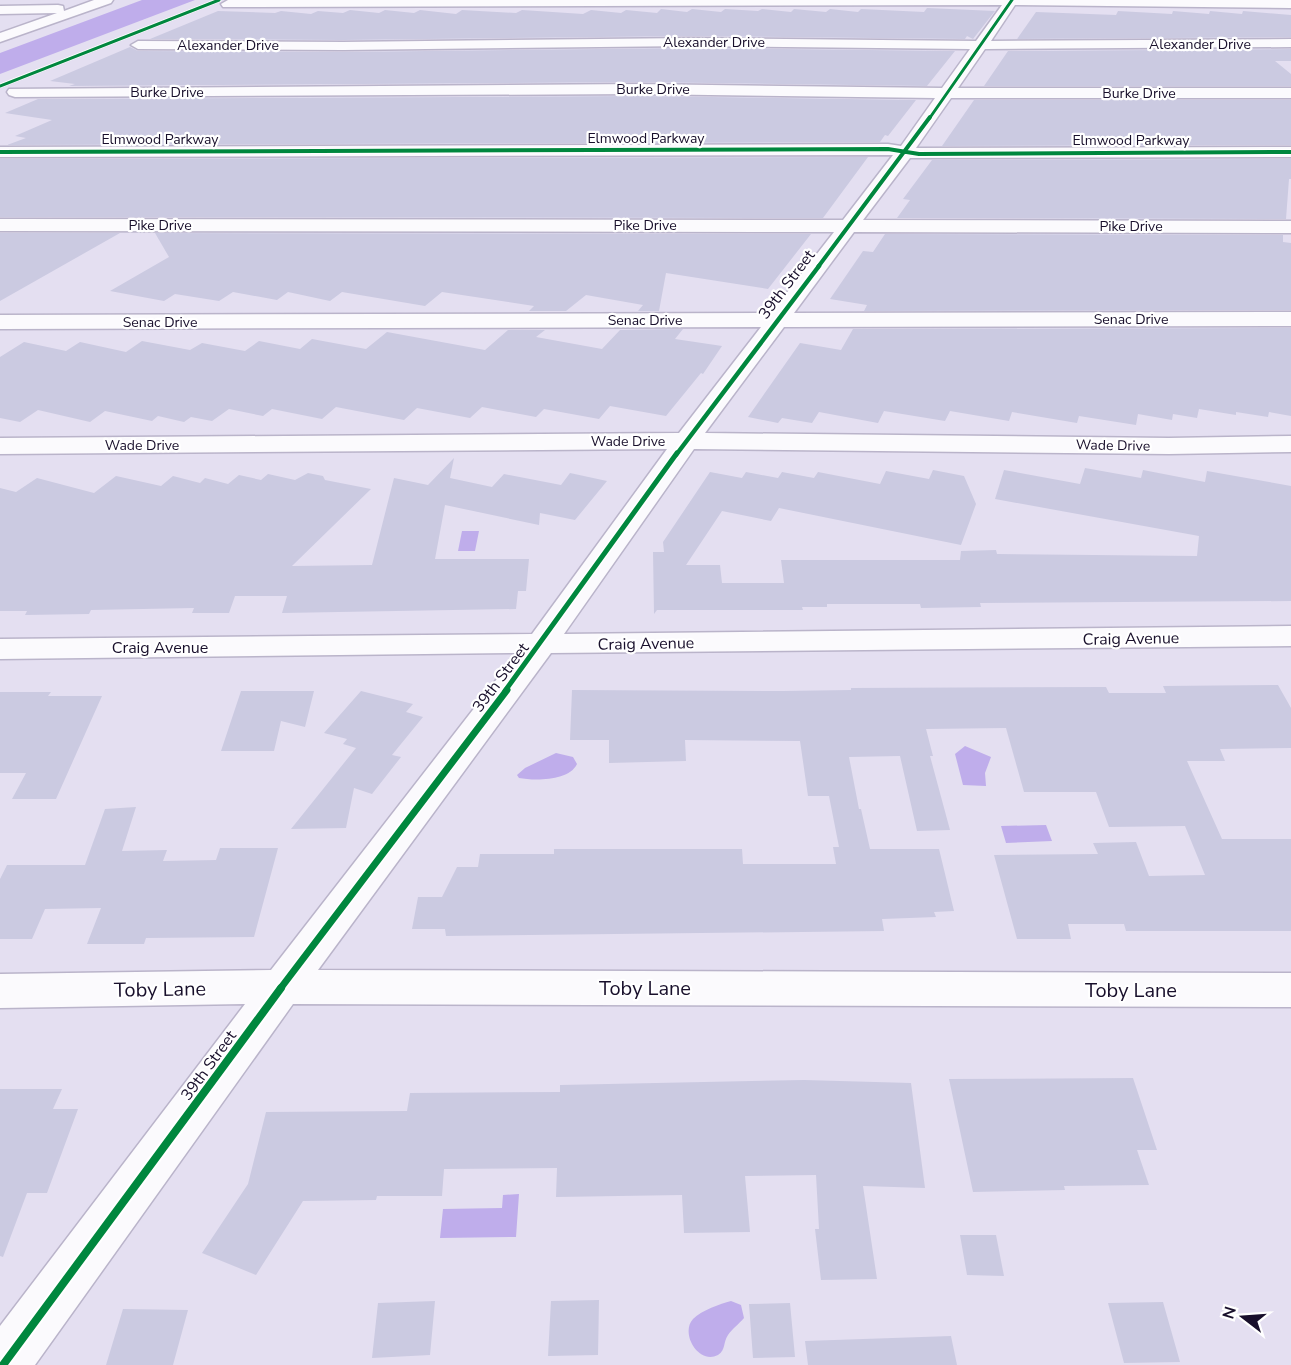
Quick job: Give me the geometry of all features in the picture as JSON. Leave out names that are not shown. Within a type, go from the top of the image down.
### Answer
[{"type":"street","points":[[0,39],[106,0]]},
{"type":"street","points":[[228,4],[1012,1],[1291,4]]},
{"type":"street","name":"39th Street","points":[[3,1365],[282,987],[541,644],[686,441],[904,152],[1012,1]]},
{"type":"street","points":[[0,10],[81,9]]},
{"type":"street","name":"Alexander Drive","points":[[138,45],[343,46],[690,42],[981,45],[1291,44]]},
{"type":"street","name":"Burke Drive","points":[[15,92],[638,89],[947,93],[1291,93]]},
{"type":"street","name":"Elmwood Parkway","points":[[0,152],[888,149],[919,154],[1291,152]]},
{"type":"street","name":"Pike Drive","points":[[0,225],[1291,227]]},
{"type":"street","name":"Senac Drive","points":[[0,322],[1291,319]]},
{"type":"street","name":"Wade Drive","points":[[0,446],[686,441],[1169,446],[1291,444]]},
{"type":"street","name":"Craig Avenue","points":[[0,648],[1291,636]]},
{"type":"street","name":"Toby Lane","points":[[0,991],[282,987],[1291,990]]},
{"type":"shaded area","points":[[142,0],[195,0],[0,74],[0,53]]},
{"type":"shaded area","points":[[462,531],[479,531],[475,551],[458,551]]},
{"type":"shaded area","points":[[965,746],[991,757],[985,773],[986,786],[963,785],[955,754]]},
{"type":"shaded area","points":[[556,753],[573,757],[577,764],[573,770],[559,777],[542,779],[519,778],[517,775],[525,768]]},
{"type":"shaded area","points":[[1046,825],[1052,841],[1006,843],[1001,826]]},
{"type":"shaded area","points":[[519,1194],[516,1237],[440,1238],[443,1209],[502,1208],[503,1195]]},
{"type":"shaded area","points":[[731,1301],[741,1305],[744,1318],[728,1335],[721,1353],[711,1357],[704,1356],[693,1346],[689,1332],[690,1325],[693,1319],[701,1313]]},
{"type":"building","points":[[927,8],[995,11],[973,39],[967,36],[965,39],[690,36],[343,40],[150,39],[218,11],[275,13],[281,11],[311,14],[318,11],[343,13],[350,10],[414,13],[420,10],[456,14],[462,10],[516,13],[522,10],[583,14],[591,10],[657,13],[661,9],[687,12],[692,9],[721,12],[725,9],[758,11],[762,9],[791,12],[794,9],[826,12],[830,9],[858,12],[861,9],[924,12]]},
{"type":"building","points":[[1118,11],[1172,14],[1173,11],[1209,14],[1210,11],[1242,14],[1243,11],[1291,15],[1291,37],[1017,39],[1036,12],[1116,15]]},
{"type":"building","points":[[130,47],[138,51],[343,52],[690,48],[955,51],[927,86],[638,82],[69,86],[75,84],[50,81]]},
{"type":"building","points":[[1291,49],[1291,61],[1275,61],[1291,74],[1291,86],[984,86],[1008,51]]},
{"type":"building","points":[[638,96],[916,100],[888,136],[885,135],[880,142],[7,145],[26,138],[15,136],[52,120],[5,113],[38,99]]},
{"type":"building","points":[[974,100],[1291,100],[1291,145],[942,146]]},
{"type":"building","points":[[868,157],[823,218],[0,217],[0,159]]},
{"type":"building","points":[[1291,159],[1286,219],[897,218],[910,200],[903,199],[932,160]]},
{"type":"building","points":[[0,233],[120,233],[0,301]]},
{"type":"building","points":[[155,233],[811,234],[768,289],[666,273],[659,311],[638,311],[643,305],[586,295],[566,311],[529,311],[534,306],[442,292],[425,306],[342,292],[330,301],[288,292],[277,300],[233,292],[219,301],[175,294],[164,301],[110,291],[169,257]]},
{"type":"building","points":[[885,234],[1283,235],[1283,242],[1291,243],[1291,310],[864,311],[867,305],[830,299],[863,251],[873,252]]},
{"type":"building","points":[[1291,328],[1291,416],[1269,412],[1268,417],[1236,412],[1236,415],[1199,409],[1197,418],[1173,414],[1172,420],[1138,414],[1136,425],[1079,416],[1077,423],[1012,412],[1009,421],[950,411],[945,421],[884,411],[878,423],[819,412],[812,423],[782,418],[778,423],[748,417],[800,343],[841,350],[853,329]]},
{"type":"building","points":[[683,329],[675,339],[722,346],[703,374],[701,373],[666,416],[610,406],[599,419],[544,409],[536,417],[482,407],[470,418],[417,408],[404,420],[336,407],[322,419],[272,409],[263,416],[229,409],[212,421],[191,417],[184,422],[158,416],[152,421],[105,411],[90,422],[38,410],[20,422],[0,418],[0,357],[24,342],[66,351],[80,342],[126,352],[142,341],[190,350],[202,343],[245,351],[259,341],[300,349],[312,339],[366,349],[387,332],[485,350],[508,330],[545,330],[536,337],[602,349],[620,330]]},
{"type":"building","points":[[454,458],[450,478],[492,487],[504,474],[561,485],[570,473],[607,481],[575,520],[540,513],[539,525],[445,505],[435,559],[529,559],[526,591],[518,591],[516,609],[282,613],[287,596],[235,596],[229,613],[192,613],[194,608],[91,610],[89,614],[25,615],[27,611],[0,611],[0,488],[16,492],[37,478],[94,493],[116,476],[161,486],[173,476],[200,483],[205,478],[228,484],[239,475],[261,480],[268,474],[295,480],[308,473],[323,476],[325,480],[371,489],[292,566],[372,565],[394,478],[428,485]]},
{"type":"building","points":[[1085,468],[1141,478],[1143,470],[1205,482],[1207,471],[1291,486],[1291,601],[980,603],[981,607],[921,608],[920,604],[827,604],[827,607],[802,607],[803,610],[657,610],[654,614],[653,552],[664,552],[663,542],[710,472],[742,478],[746,472],[778,478],[782,472],[814,478],[818,472],[880,484],[886,471],[929,479],[933,470],[964,476],[976,504],[961,545],[779,508],[771,521],[722,511],[686,565],[720,565],[722,583],[784,583],[781,560],[960,560],[961,551],[996,550],[997,554],[1197,556],[1199,536],[995,499],[1004,470],[1080,484]]},
{"type":"building","points":[[1278,685],[1291,708],[1291,748],[1220,749],[1225,761],[1187,761],[1222,839],[1291,839],[1291,931],[1126,931],[1124,924],[1068,924],[1071,939],[1017,939],[994,855],[1098,854],[1093,843],[1136,842],[1149,876],[1205,875],[1185,826],[1109,827],[1096,792],[1024,792],[1006,728],[926,729],[933,756],[930,756],[950,830],[917,831],[900,756],[849,757],[859,809],[861,809],[870,849],[939,849],[954,911],[934,912],[936,917],[882,919],[884,931],[446,936],[445,929],[412,929],[418,897],[442,897],[457,867],[478,867],[480,854],[554,854],[554,849],[742,849],[743,864],[836,864],[833,847],[839,847],[829,796],[808,796],[800,741],[685,740],[686,761],[609,763],[609,740],[570,740],[572,690],[783,691],[851,690],[851,688],[1106,687],[1109,693],[1166,693],[1163,686]]},
{"type":"building","points":[[241,691],[314,691],[305,727],[281,721],[274,751],[221,751]]},
{"type":"building","points":[[361,691],[413,704],[406,712],[423,717],[392,755],[401,757],[372,794],[354,788],[346,828],[291,829],[356,748],[343,744],[347,739],[324,733]]},
{"type":"building","points":[[0,692],[51,692],[48,696],[102,696],[56,799],[12,799],[26,773],[0,773]]},
{"type":"building","points":[[136,807],[122,851],[167,850],[163,861],[216,860],[220,848],[278,848],[254,937],[146,938],[144,944],[87,944],[101,908],[45,909],[32,939],[0,939],[0,879],[7,865],[85,865],[105,809]]},
{"type":"building","points":[[1133,1078],[1157,1150],[1137,1150],[1149,1185],[1064,1186],[1065,1190],[973,1192],[949,1079]]},
{"type":"building","points":[[804,1080],[911,1083],[925,1188],[863,1186],[877,1279],[821,1280],[815,1229],[819,1229],[816,1175],[745,1176],[750,1232],[684,1233],[682,1195],[556,1197],[557,1168],[444,1169],[442,1196],[377,1196],[376,1200],[303,1201],[256,1275],[202,1253],[248,1184],[266,1112],[407,1111],[410,1093],[560,1092],[560,1085]]},
{"type":"building","points":[[0,1089],[62,1089],[53,1109],[78,1109],[47,1193],[27,1193],[3,1257],[0,1256]]},
{"type":"building","points":[[960,1235],[996,1235],[1004,1276],[967,1275]]},
{"type":"building","points":[[599,1300],[598,1355],[548,1356],[551,1301]]},
{"type":"building","points":[[435,1301],[430,1355],[372,1358],[378,1303]]},
{"type":"building","points":[[1163,1302],[1180,1362],[1124,1363],[1108,1303]]},
{"type":"building","points":[[790,1303],[795,1357],[753,1358],[749,1304]]},
{"type":"building","points":[[123,1309],[188,1310],[173,1365],[106,1365]]},
{"type":"building","points":[[951,1336],[957,1365],[808,1365],[805,1341]]},
{"type":"cycle path","points":[[0,86],[219,0]]},
{"type":"cycle path","points":[[3,1365],[282,987],[541,644],[686,441],[905,152],[1012,0]]},
{"type":"cycle path","points":[[0,152],[888,149],[919,154],[1291,152]]}]
